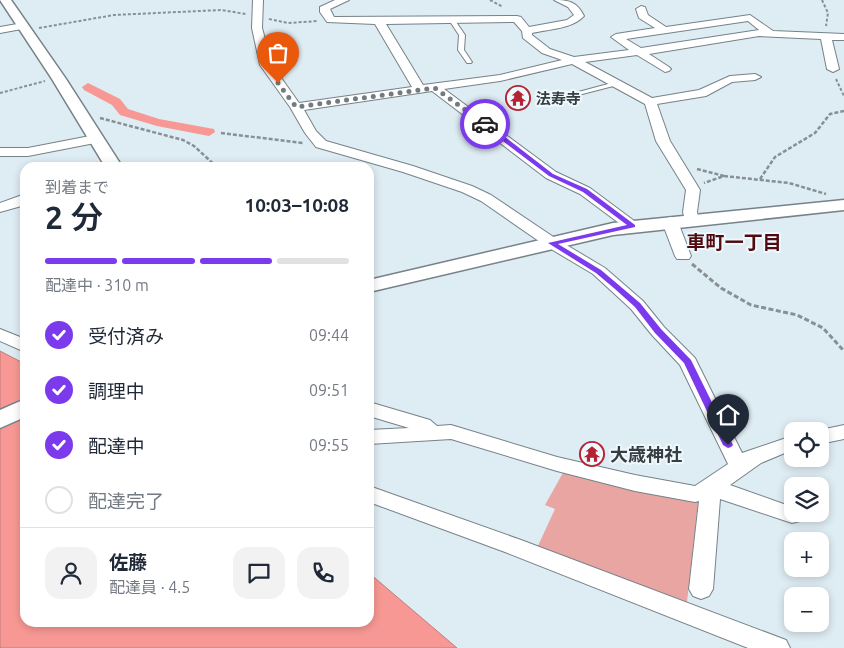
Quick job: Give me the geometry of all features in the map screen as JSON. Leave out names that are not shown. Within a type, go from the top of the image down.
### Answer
[{"type":"street","points":[[5,0],[18,23],[59,79],[111,162]]},
{"type":"street","points":[[258,0],[257,28],[266,66],[296,107],[311,133],[321,144],[408,169],[467,189],[486,198],[552,243],[599,271],[637,305],[658,331],[688,362],[734,458],[742,465]]},
{"type":"street","points":[[344,0],[325,7],[325,12],[331,20],[517,20],[527,31],[529,39],[546,51],[573,60],[619,83],[650,102],[663,141],[691,184],[694,195],[690,220]]},
{"type":"street","points":[[527,31],[570,22],[579,16],[577,8],[559,0]]},
{"type":"street","points":[[641,9],[643,16],[664,30]]},
{"type":"street","points":[[665,69],[616,38],[750,18],[769,32]]},
{"type":"street","points":[[379,21],[427,89],[551,175],[585,191],[632,226]]},
{"type":"street","points":[[0,30],[18,23]]},
{"type":"street","points":[[296,107],[516,75],[573,60],[640,52],[769,32],[844,37]]},
{"type":"street","points":[[826,36],[833,69]]},
{"type":"street","points":[[650,102],[702,93],[730,79],[755,77]]},
{"type":"street","points":[[0,152],[28,152],[95,138]]},
{"type":"street","points":[[26,162],[28,152]]},
{"type":"street","points":[[374,285],[632,226],[836,200]]},
{"type":"street","points":[[0,208],[20,202]]},
{"type":"street","points":[[670,222],[683,256]]},
{"type":"street","points":[[0,334],[20,344]]},
{"type":"street","points":[[0,420],[20,410]]},
{"type":"street","points":[[374,410],[423,425],[431,432]]},
{"type":"street","points":[[374,437],[451,432],[557,464],[635,483],[695,494],[710,489],[742,465],[766,452],[784,446]]},
{"type":"street","points":[[829,435],[844,432]]},
{"type":"street","points":[[710,489],[784,513]]},
{"type":"street","points":[[701,589],[710,489]]},
{"type":"street","points":[[374,496],[513,546],[777,648]]},
{"type":"lane","points":[[452,20],[462,36],[461,50],[469,62]]},
{"type":"lane","points":[[562,97],[619,83]]},
{"type":"path","points":[[822,0],[829,11],[826,36]]},
{"type":"path","points":[[18,23],[221,10],[288,24],[331,20]]},
{"type":"path","points":[[833,69],[838,86],[844,96]]},
{"type":"path","points":[[0,93],[59,79]]},
{"type":"path","points":[[760,179],[775,157],[815,133],[830,114],[844,111]]},
{"type":"path","points":[[80,115],[94,116],[183,140],[194,146],[211,162]]},
{"type":"path","points":[[222,133],[321,144]]},
{"type":"path","points":[[679,166],[687,166],[724,176],[802,185],[836,200]]},
{"type":"path","points":[[691,184],[724,176]]},
{"type":"path","points":[[683,256],[721,288],[752,305],[797,315],[822,328],[844,351]]},
{"type":"shaded area","points":[[0,351],[20,361],[20,627],[374,627],[374,577],[457,648],[0,648]]},
{"type":"shaded area","points":[[564,471],[698,502],[687,602],[537,548],[555,509],[545,505]]},
{"type":"waterway","points":[[88,87],[116,102],[124,112],[157,122],[209,132]]},
{"type":"way so far","points":[[278,83],[296,107],[435,88],[485,124]]},
{"type":"place","name":"法寿寺","points":[[518,98]]},
{"type":"place","name":"大歳神社","points":[[592,454]]},
{"type":"district","name":"車町一丁目","points":[[734,242]]},
{"type":"route","points":[[485,124],[551,175],[585,191],[632,226],[552,243],[599,271],[618,287],[637,305],[658,331],[688,362],[696,375],[728,445]]}]
